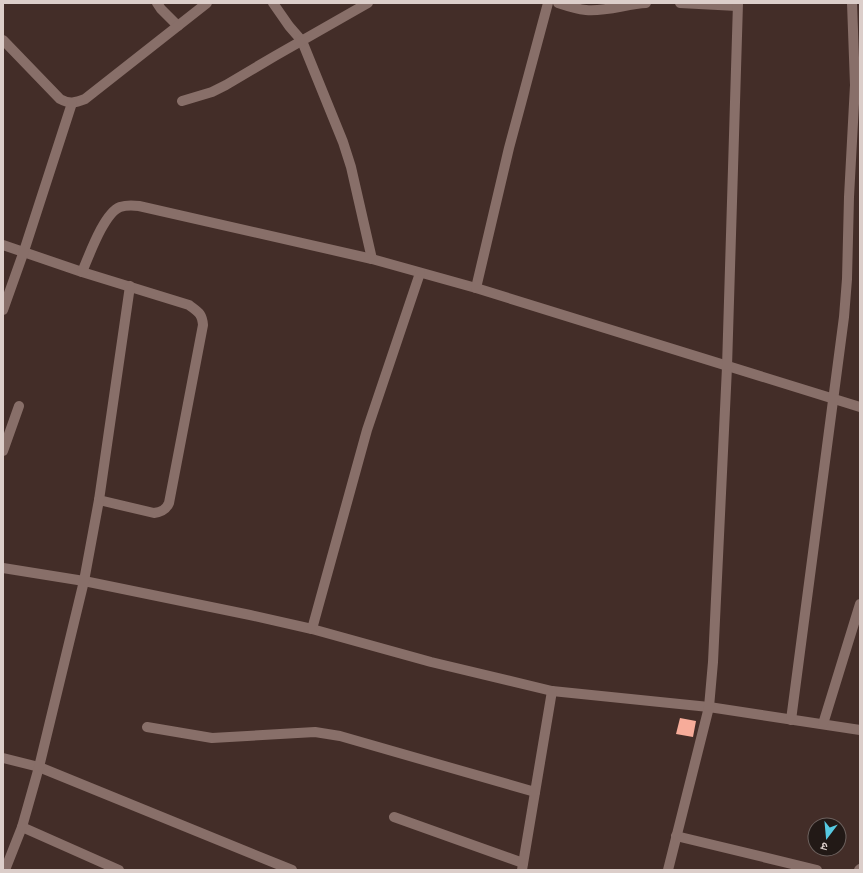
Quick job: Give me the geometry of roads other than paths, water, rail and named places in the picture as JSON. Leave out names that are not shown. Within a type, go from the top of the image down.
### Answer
[{"type":"street","points":[[157,3],[178,26]]},
{"type":"street","points":[[3,40],[60,99],[72,103],[78,102],[85,99],[207,3]]},
{"type":"street","points":[[273,3],[289,26],[302,41],[343,142],[351,167],[372,259]]},
{"type":"street","points":[[182,101],[212,92],[226,85],[368,3]]},
{"type":"street","points":[[476,288],[509,148],[548,3]]},
{"type":"street","points":[[558,3],[587,10],[600,10],[631,4],[646,3]]},
{"type":"street","points":[[668,870],[708,707],[714,648],[727,366],[737,4],[680,3]]},
{"type":"street","points":[[791,720],[844,317],[855,85],[852,3]]},
{"type":"street","points":[[3,310],[24,251],[72,103]]},
{"type":"street","points":[[82,272],[106,220],[112,211],[127,205],[138,206],[372,259],[476,288],[860,407]]},
{"type":"street","points":[[3,244],[82,272],[189,305],[203,317],[203,325],[167,507],[161,512],[154,513],[99,500]]},
{"type":"street","points":[[312,629],[367,430],[420,273]]},
{"type":"street","points":[[5,870],[22,827],[39,767],[84,581],[99,500],[130,286]]},
{"type":"street","points":[[3,451],[19,406]]},
{"type":"street","points":[[3,568],[84,581],[172,598],[312,629],[431,662],[552,691],[708,707],[860,730]]},
{"type":"street","points":[[823,724],[860,604]]},
{"type":"street","points":[[394,817],[523,867],[552,691]]},
{"type":"street","points":[[147,727],[212,738],[315,732],[340,736],[536,792]]},
{"type":"street","points":[[3,758],[39,767],[292,870]]},
{"type":"street","points":[[22,827],[119,870]]},
{"type":"street","points":[[676,836],[817,870]]}]
